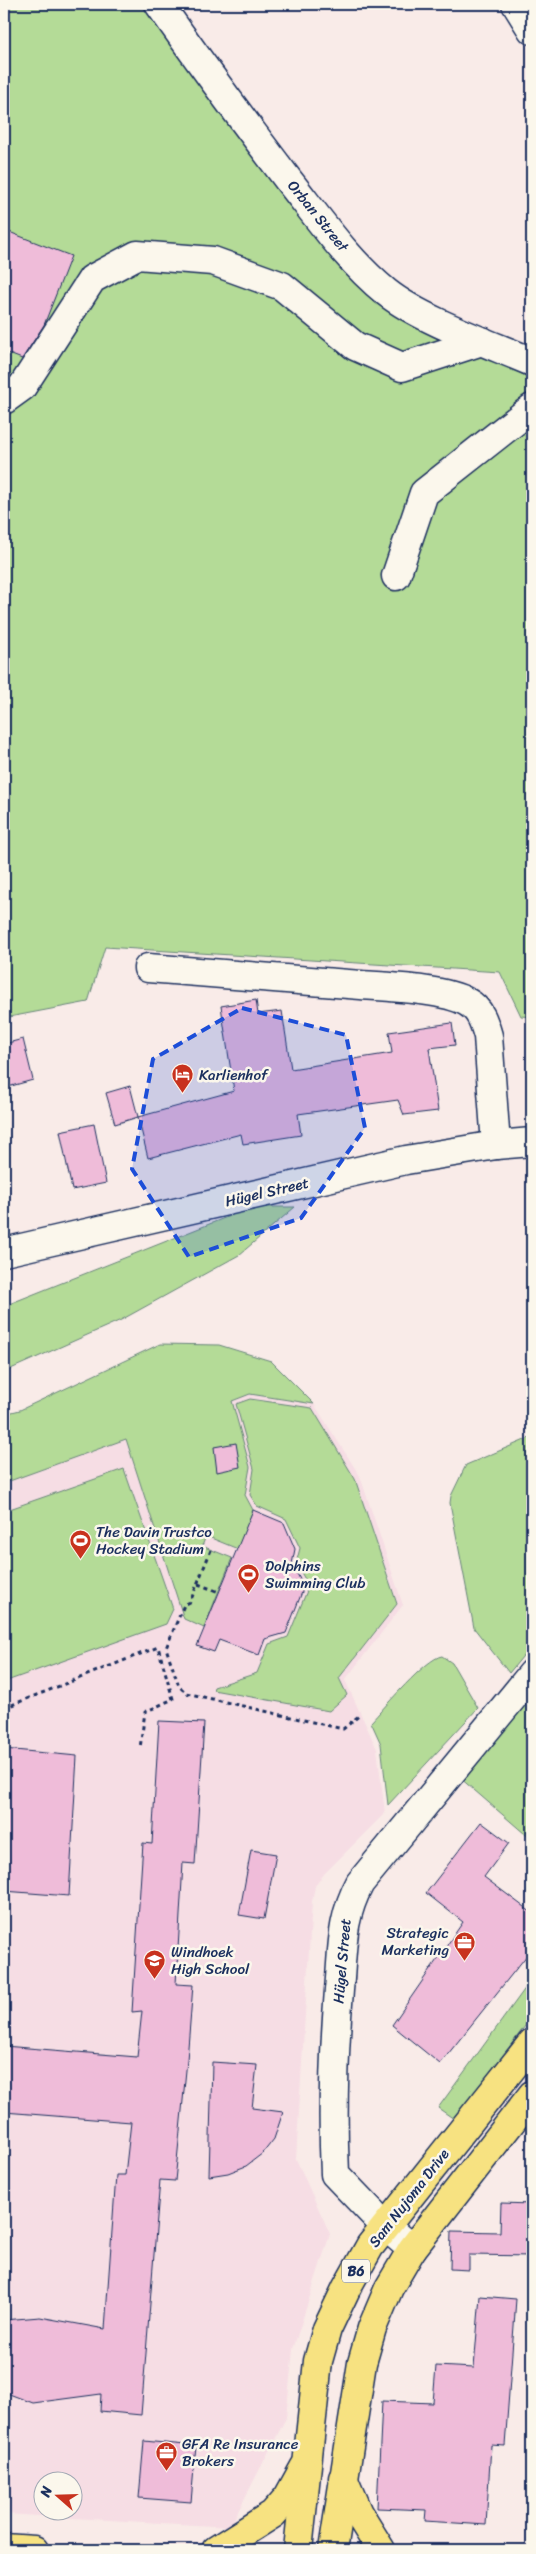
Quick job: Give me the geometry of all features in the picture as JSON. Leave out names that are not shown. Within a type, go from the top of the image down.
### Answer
[{"type":"main road","name":"Sam Nujoma Drive","points":[[298,2550],[318,2361],[327,2329],[347,2287],[385,2226],[532,2042]]},
{"type":"main road","name":"B6","points":[[333,2550],[362,2363],[372,2328],[390,2288],[412,2249],[532,2095]]},
{"type":"main road","points":[[216,2550],[273,2514],[288,2497],[306,2464]]},
{"type":"main road","points":[[343,2477],[358,2512],[381,2550]]},
{"type":"main road","points":[[4,2548],[34,2550]]},
{"type":"street","name":"Orban Street","points":[[159,4],[208,75],[356,263],[386,293],[417,311],[532,362]]},
{"type":"street","points":[[516,4],[532,30]]},
{"type":"street","points":[[4,400],[22,387],[92,279],[137,255],[213,261],[282,286],[355,346],[402,367],[482,341]]},
{"type":"street","points":[[396,576],[424,492],[532,408]]},
{"type":"street","points":[[148,968],[385,987],[445,995],[465,1001],[476,1008],[488,1036],[496,1145]]},
{"type":"street","name":"Hügel Street","points":[[4,1252],[406,1160],[496,1145],[532,1142]]},
{"type":"street","name":"Hügel Street","points":[[412,2249],[385,2226],[335,2174],[332,2119],[334,2057],[346,1912],[360,1883],[532,1674]]},
{"type":"path","points":[[211,1550],[190,1602],[184,1605],[166,1648],[179,1686],[186,1693],[342,1729],[361,1714]]},
{"type":"path","points":[[198,1584],[218,1592]]},
{"type":"path","points":[[4,1708],[158,1647],[173,1698],[146,1712],[140,1748]]},
{"type":"highlighted area","points":[[242,1008],[346,1035],[365,1128],[301,1218],[189,1257],[132,1169],[153,1059]]},
{"type":"shaded area","name":"Windhoek High School","points":[[250,1394],[314,1404],[360,1476],[403,1605],[345,1680],[377,1749],[385,1813],[324,1874],[315,1886],[312,1902],[296,2159],[330,2234],[293,2349],[286,2418],[230,2527],[82,2518],[82,2472],[32,2472],[32,2516],[4,2514],[4,1483]]},
{"type":"green space","points":[[13,4],[148,4],[205,91],[374,302],[532,379],[532,1017],[521,1016],[500,972],[105,947],[88,1002],[4,1018],[4,6]]},
{"type":"green space","points":[[252,1207],[295,1207],[239,1255],[121,1320],[4,1372],[4,1306]]},
{"type":"green space","points":[[160,1344],[219,1345],[271,1361],[314,1404],[250,1394],[232,1401],[250,1467],[245,1495],[253,1510],[238,1549],[206,1536],[202,1546],[232,1558],[204,1628],[184,1619],[126,1439],[4,1483],[4,1414],[20,1410]]},
{"type":"green space","points":[[250,1399],[312,1408],[355,1479],[397,1604],[339,1678],[347,1695],[329,1711],[213,1690],[214,1687],[257,1673],[269,1644],[288,1637],[309,1586],[296,1564],[300,1548],[286,1519],[257,1506],[250,1495],[254,1469],[236,1404]]},
{"type":"green space","points":[[532,1437],[532,1645],[509,1673],[474,1628],[450,1503],[451,1496],[466,1465]]},
{"type":"green space","name":"The Davin Trustco Hockey Stadium","points":[[124,1469],[173,1609],[166,1624],[4,1682],[4,1511]]},
{"type":"green space","points":[[442,1656],[452,1663],[478,1708],[388,1805],[381,1744],[371,1722],[416,1674],[426,1665]]},
{"type":"green space","points":[[532,1675],[532,1840],[452,1771]]},
{"type":"green space","points":[[532,1979],[532,2017],[454,2119],[438,2108]]},
{"type":"building","points":[[4,230],[71,256],[44,325],[22,359],[4,352]]},
{"type":"building","points":[[256,1000],[258,1014],[282,1011],[291,1069],[392,1053],[389,1032],[452,1023],[455,1045],[429,1048],[438,1111],[404,1115],[398,1100],[298,1114],[301,1135],[243,1144],[241,1134],[148,1158],[138,1117],[234,1091],[221,1006]]},
{"type":"building","points":[[23,1039],[33,1080],[4,1088],[4,1044]]},
{"type":"building","points":[[130,1086],[138,1117],[115,1124],[106,1093]]},
{"type":"building","points":[[94,1124],[106,1183],[72,1190],[60,1131]]},
{"type":"building","points":[[236,1443],[240,1467],[217,1472],[214,1447]]},
{"type":"building","points":[[253,1510],[284,1523],[295,1549],[292,1564],[304,1587],[286,1633],[265,1639],[259,1655],[219,1640],[214,1652],[197,1646]]},
{"type":"building","points":[[159,1721],[204,1723],[195,1864],[183,1863],[176,1984],[193,1985],[187,2060],[175,2181],[160,2180],[141,2415],[100,2411],[101,2394],[33,2403],[4,2392],[4,2320],[40,2317],[105,2329],[116,2175],[125,2175],[131,2122],[4,2112],[4,2046],[137,2057],[142,2011],[132,2012],[143,1843],[152,1844]]},
{"type":"building","points":[[4,1749],[77,1756],[69,1896],[4,1891]]},
{"type":"building","points":[[481,1822],[509,1843],[484,1877],[532,1913],[532,1949],[440,2064],[392,2025],[463,1922],[426,1893]]},
{"type":"building","points":[[251,1850],[276,1854],[264,1919],[239,1915]]},
{"type":"building","points":[[212,2062],[257,2065],[252,2108],[283,2112],[274,2139],[263,2153],[246,2166],[228,2173],[209,2176]]},
{"type":"building","points":[[501,2203],[532,2204],[532,2256],[469,2255],[469,2270],[450,2269],[451,2231],[500,2232]]},
{"type":"building","points":[[480,2296],[516,2299],[505,2446],[491,2445],[486,2525],[425,2521],[426,2510],[377,2508],[382,2401],[433,2403],[436,2366],[474,2368]]},
{"type":"building","points":[[144,2441],[196,2446],[191,2502],[139,2498]]},
{"type":"place","name":"Karlienhof","points":[[183,1094]]},
{"type":"place","name":"The Davin Trustco Hockey Stadium","points":[[80,1560]]},
{"type":"place","name":"Dolphins Swimming Club","points":[[249,1594]]},
{"type":"place","name":"Strategic Marketing","points":[[465,1961]]},
{"type":"place","name":"Windhoek High School","points":[[155,1980]]},
{"type":"place","name":"GFA Re Insurance Brokers","points":[[166,2472]]}]
